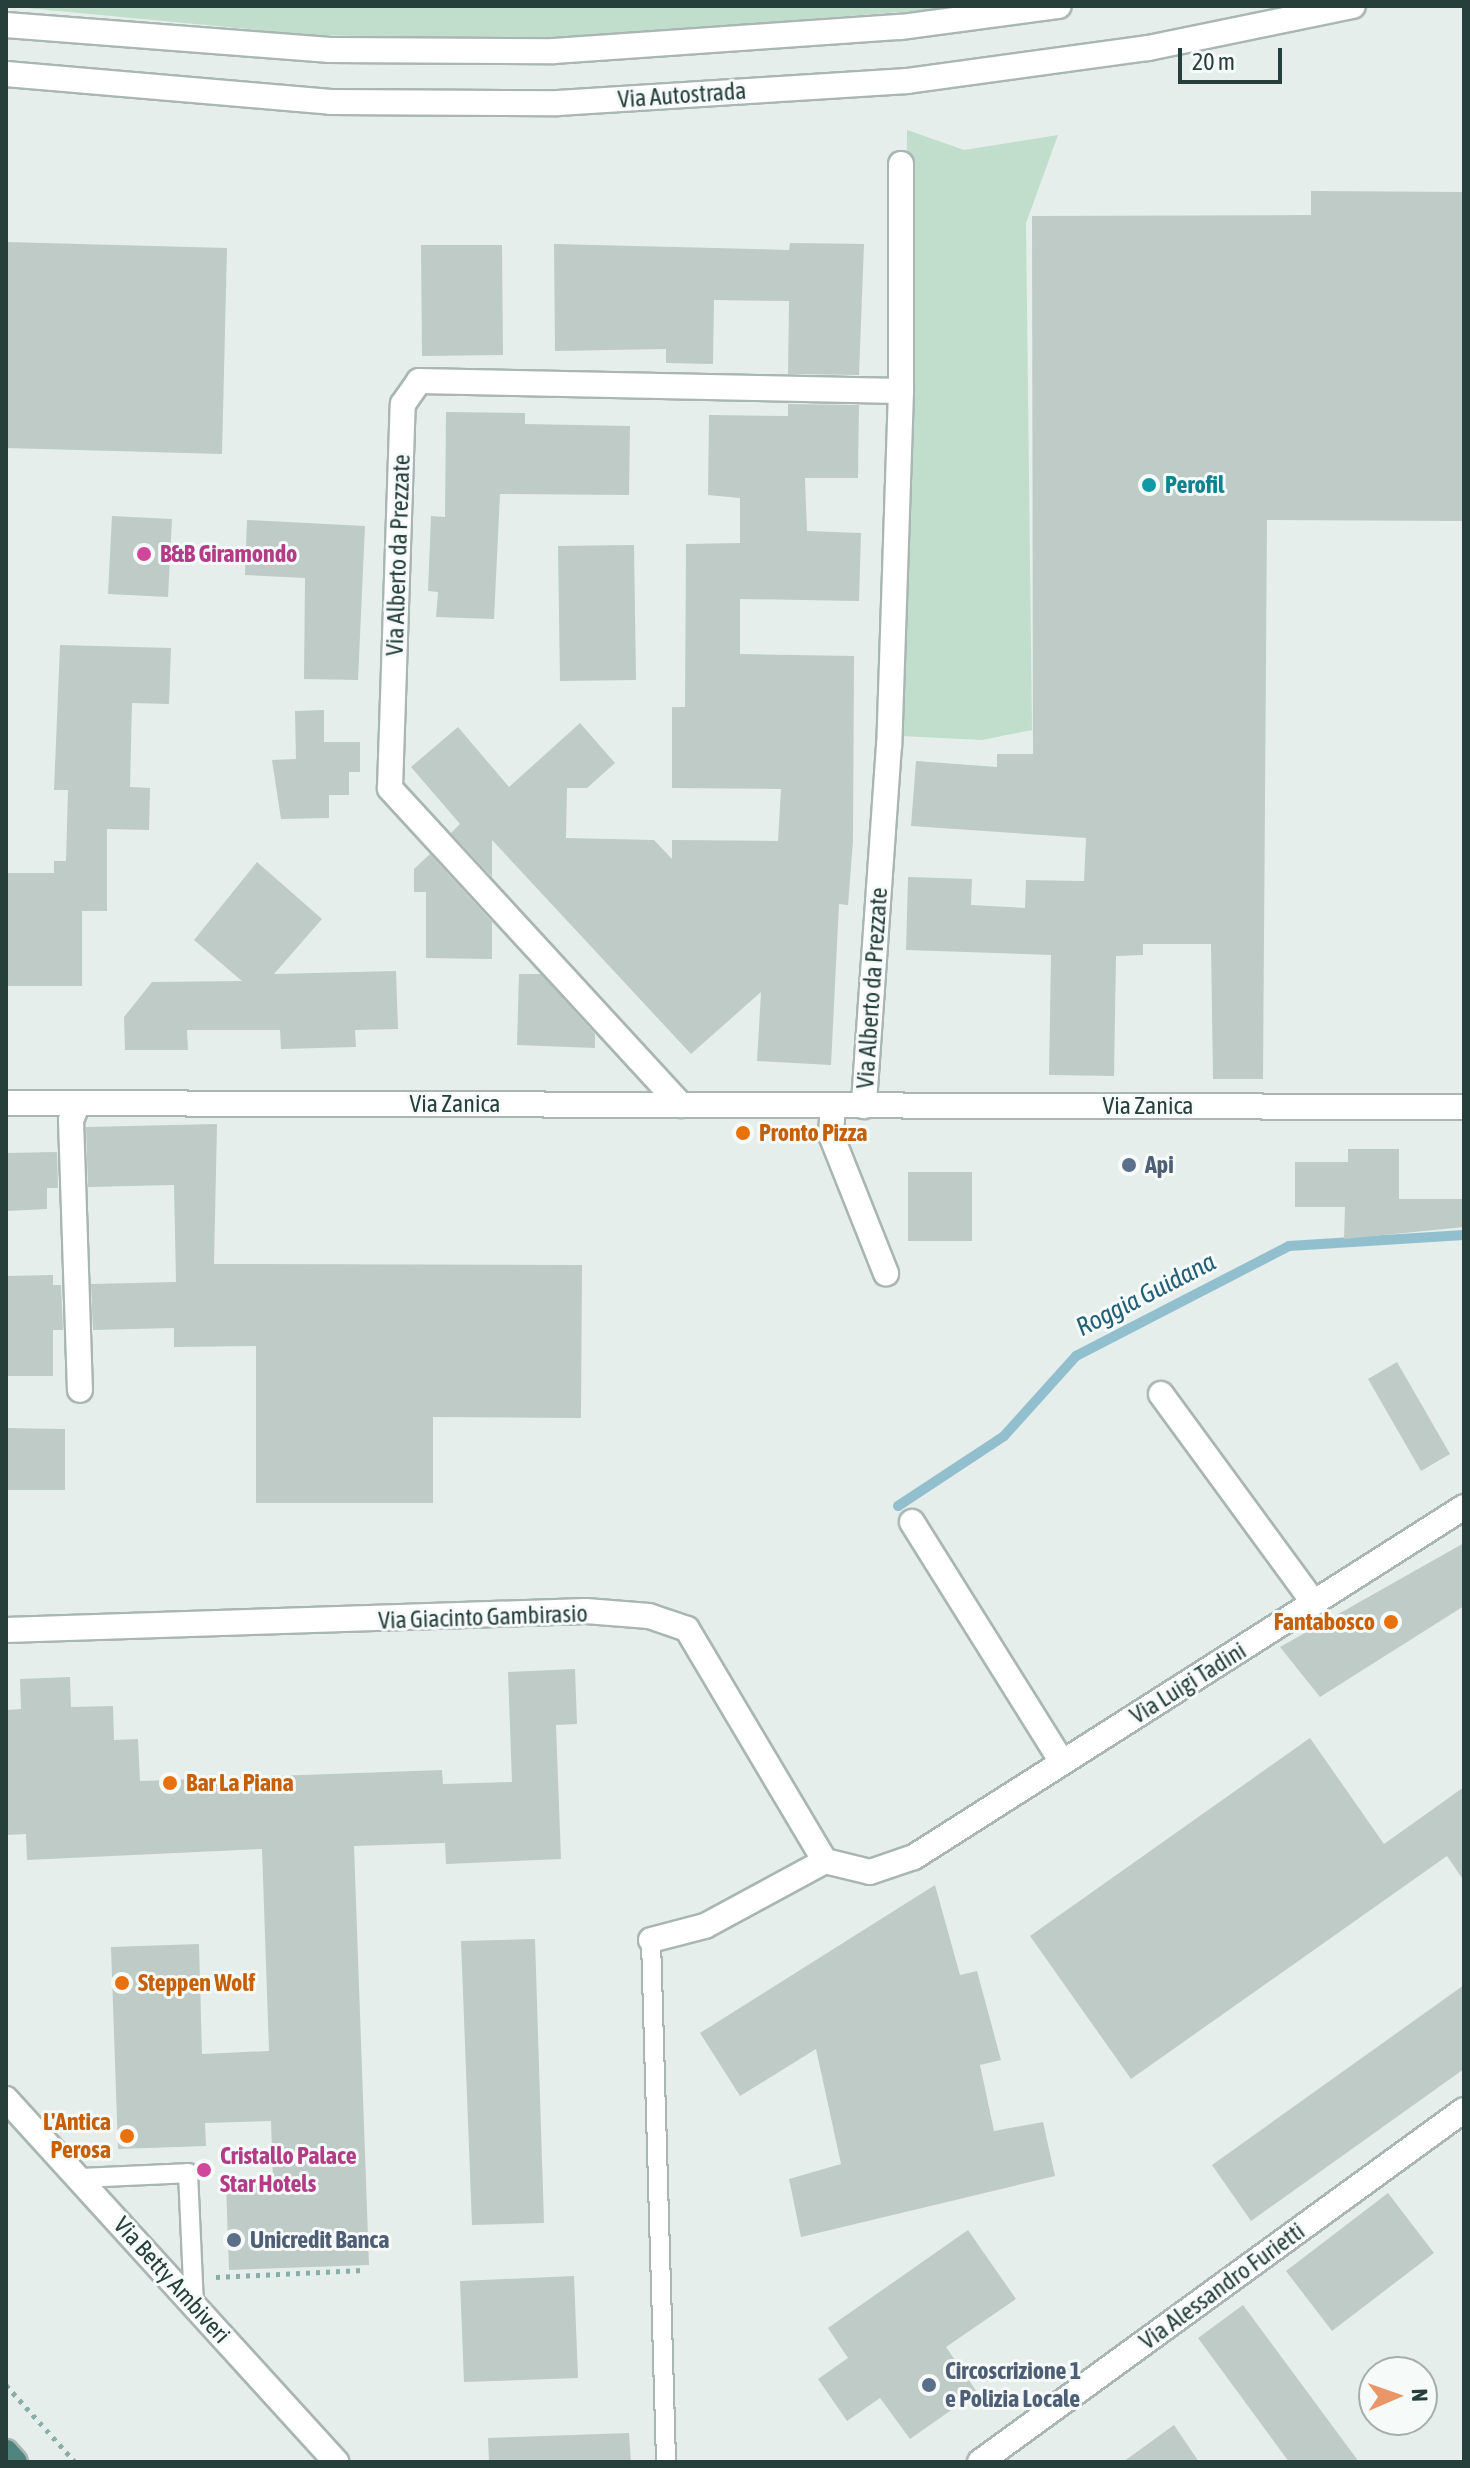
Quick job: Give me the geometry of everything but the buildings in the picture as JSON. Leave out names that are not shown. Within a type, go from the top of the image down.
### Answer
[{"type":"highway","points":[[6,2452],[15,2462]]},
{"type":"street","points":[[6,25],[330,50],[554,51],[901,27],[1059,6]]},
{"type":"street","name":"Via Autostrada","points":[[6,74],[331,102],[558,103],[907,81],[1148,48],[1353,6]]},
{"type":"street","name":"Via Alberto da Prezzate","points":[[864,1106],[889,745],[901,391],[901,164]]},
{"type":"street","name":"Via Alberto da Prezzate","points":[[681,1105],[390,788],[403,404],[419,381],[901,391]]},
{"type":"street","name":"Via Zanica","points":[[6,1103],[1464,1107]]},
{"type":"street","points":[[78,1103],[71,1120],[80,1390]]},
{"type":"street","points":[[833,1105],[831,1135],[886,1273]]},
{"type":"street","points":[[1161,1394],[1314,1603]]},
{"type":"street","name":"Via Luigi Tadini","points":[[825,1861],[870,1872],[914,1857],[1464,1507]]},
{"type":"street","points":[[912,1522],[1062,1762]]},
{"type":"street","name":"Via Giacinto Gambirasio","points":[[6,1630],[586,1611],[649,1616],[687,1629],[825,1861]]},
{"type":"street","points":[[651,1940],[705,1926],[825,1861]]},
{"type":"street","name":"Via Betty Ambiveri","points":[[6,2099],[336,2462]]},
{"type":"street","name":"Via Alessandro Furietti","points":[[980,2462],[1464,2110]]},
{"type":"lane","points":[[651,1940],[666,2462]]},
{"type":"lane","points":[[79,2178],[188,2173],[199,2278],[194,2305]]},
{"type":"path","points":[[199,2278],[363,2270]]},
{"type":"path","points":[[6,2385],[75,2462]]},
{"type":"green space","points":[[6,6],[979,6],[538,40],[310,35]]},
{"type":"green space","points":[[907,130],[964,150],[1058,135],[1026,223],[1032,730],[982,740],[901,736]]},
{"type":"waterway","name":"Roggia Guidana","points":[[898,1506],[1004,1436],[1076,1356],[1289,1246],[1464,1235]]},
{"type":"place","name":"Perofil","points":[[1149,485]]},
{"type":"place","name":"B&B Giramondo","points":[[144,554]]},
{"type":"place","name":"Pronto Pizza","points":[[743,1133]]},
{"type":"place","name":"Api","points":[[1129,1165]]},
{"type":"place","name":"Fantabosco","points":[[1391,1622]]},
{"type":"place","name":"Bar La Piana","points":[[170,1783]]},
{"type":"place","name":"Steppen Wolf","points":[[122,1983]]},
{"type":"place","name":"L'Antica Perosa","points":[[127,2136]]},
{"type":"place","name":"Cristallo Palace Star Hotels","points":[[204,2170]]},
{"type":"place","name":"Unicredit Banca","points":[[234,2240]]},
{"type":"place","name":"Circoscrizione 1 e Polizia Locale","points":[[929,2385]]}]
